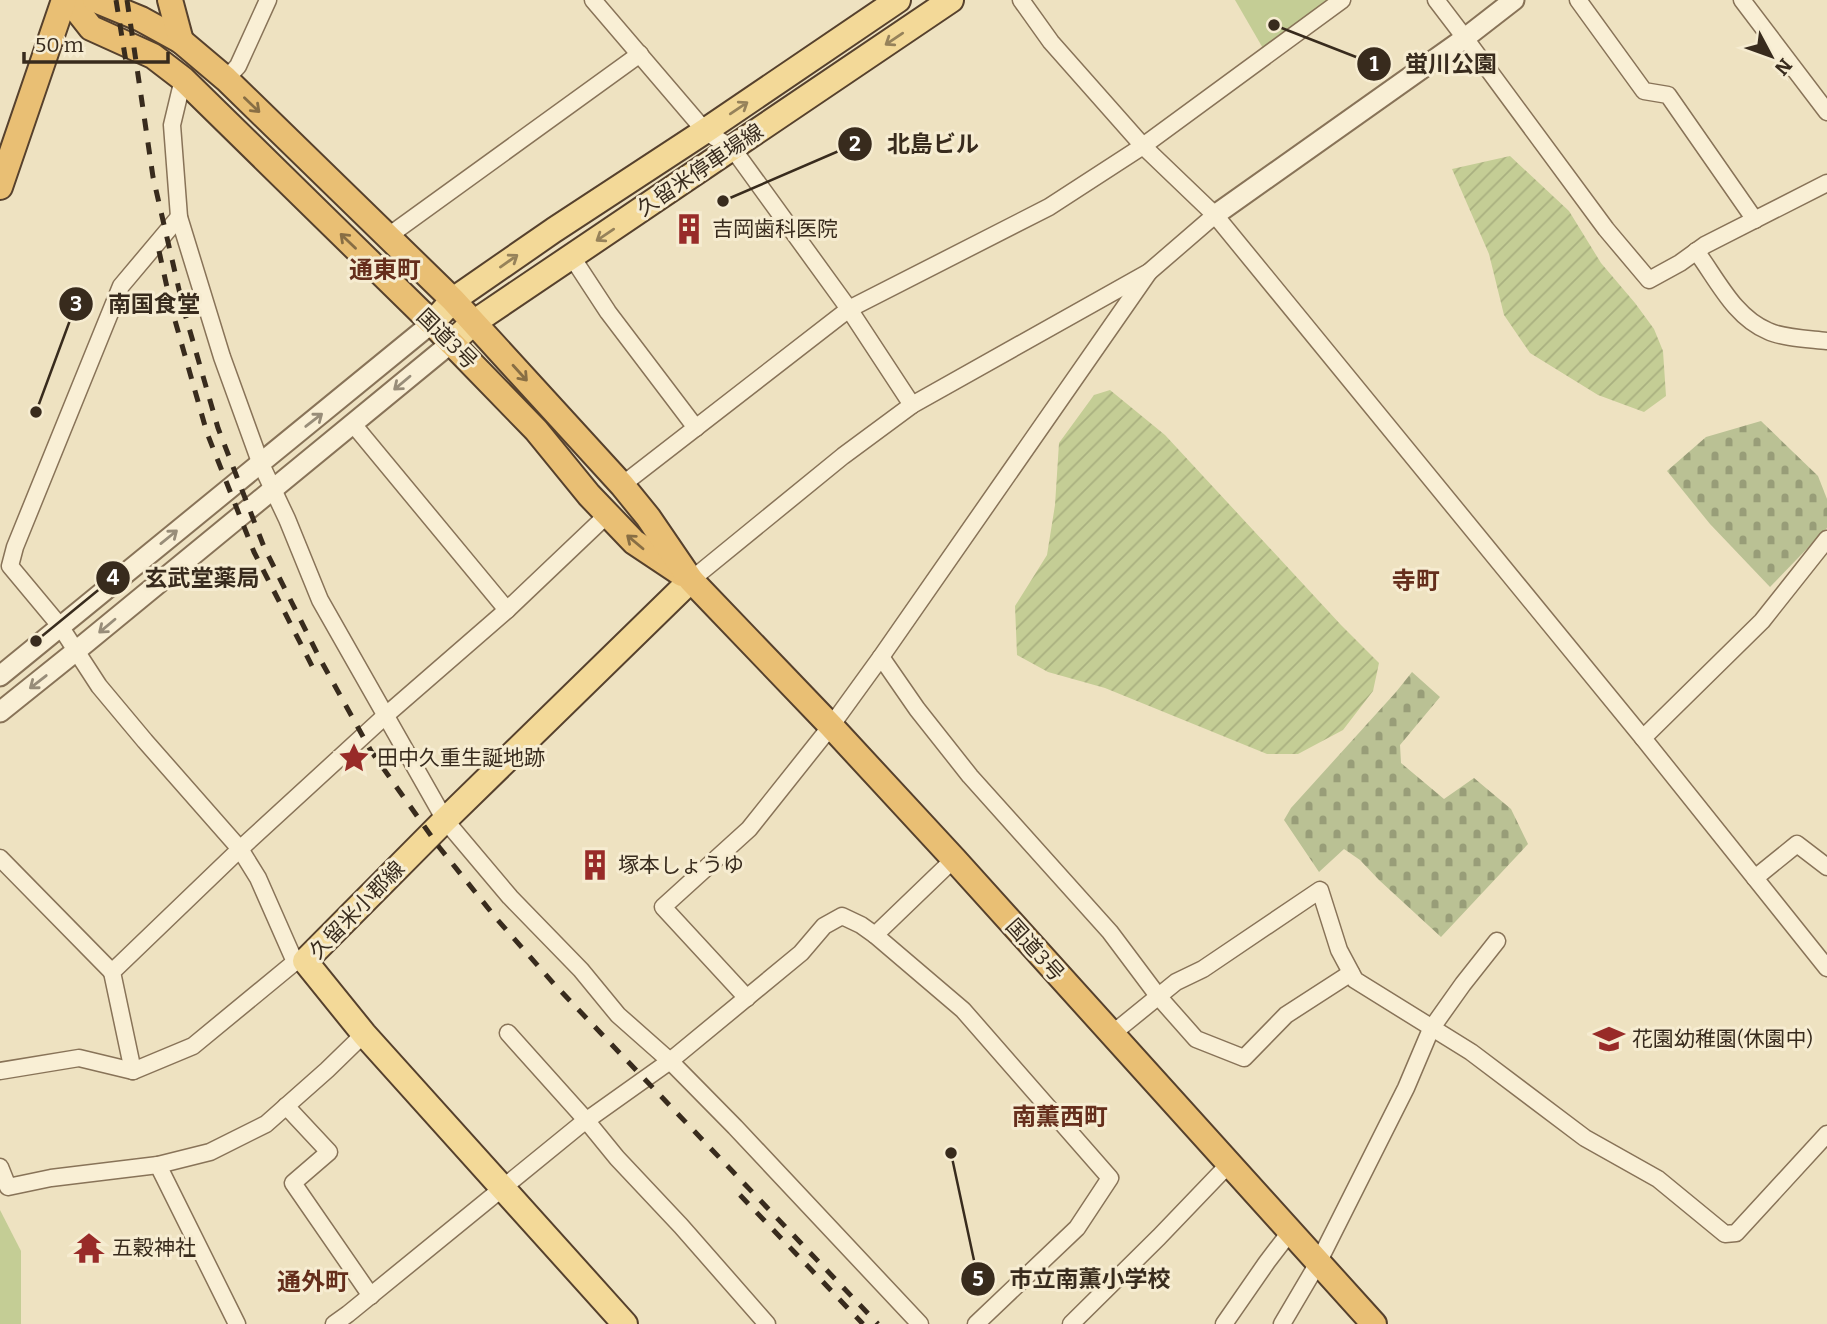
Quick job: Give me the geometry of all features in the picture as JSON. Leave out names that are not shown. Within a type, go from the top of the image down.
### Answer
[{"type":"highway","name":"国道3号","points":[[67,0],[92,28],[153,56],[183,79],[432,323],[536,430],[589,495],[634,542],[691,580]]},
{"type":"highway","points":[[0,187],[67,0]]},
{"type":"highway","name":"国道3号","points":[[95,0],[141,19],[181,41],[226,79],[453,300],[622,485],[648,517],[691,580],[954,859],[1374,1324]]},
{"type":"highway","points":[[170,0],[181,41]]},
{"type":"main road","name":"久留米停車場線","points":[[432,323],[453,300],[898,0]]},
{"type":"main road","name":"久留米停車場線","points":[[451,343],[474,323],[951,0]]},
{"type":"main road","name":"久留米小郡線","points":[[625,1324],[300,961],[691,580]]},
{"type":"street","points":[[226,79],[237,66],[268,0]]},
{"type":"street","points":[[593,0],[705,131],[733,149],[849,309],[912,405]]},
{"type":"street","points":[[1020,0],[1051,42],[1143,146],[1215,215],[1643,738],[1827,968]]},
{"type":"street","points":[[622,485],[849,309],[1049,208],[1143,146],[1342,0]]},
{"type":"street","points":[[1436,0],[1606,229],[1650,280],[1696,251],[1827,183]]},
{"type":"street","points":[[691,580],[843,456],[912,405],[1149,272],[1215,215],[1514,0]]},
{"type":"street","points":[[1578,0],[1644,91],[1668,95],[1755,220]]},
{"type":"street","points":[[1742,0],[1827,111]]},
{"type":"street","points":[[387,237],[640,54]]},
{"type":"street","points":[[183,79],[172,125],[179,217],[222,357],[260,462],[320,600],[446,820],[510,897],[581,970],[618,1015],[670,1061],[735,1127],[920,1324]]},
{"type":"street","points":[[0,1071],[79,1058],[133,1072],[193,1046],[300,961],[240,849],[99,686],[60,626],[10,565],[121,286],[179,217]]},
{"type":"street","points":[[1696,251],[1726,295],[1753,323],[1770,333],[1827,341]]},
{"type":"street","points":[[572,257],[608,312],[696,428]]},
{"type":"street","points":[[747,998],[663,907],[749,829],[831,726],[1149,272]]},
{"type":"street","points":[[0,676],[432,323]]},
{"type":"street","points":[[0,712],[451,343]]},
{"type":"street","points":[[353,424],[507,610]]},
{"type":"street","points":[[111,972],[240,849],[385,716],[507,610],[608,514]]},
{"type":"street","points":[[1643,738],[1762,621],[1827,539]]},
{"type":"street","points":[[881,657],[917,709],[970,776],[1110,932],[1158,996],[1196,1039],[1244,1058],[1286,1016],[1352,973]]},
{"type":"street","points":[[1755,878],[1797,844],[1827,867]]},
{"type":"street","points":[[0,858],[111,972],[133,1072]]},
{"type":"street","points":[[875,935],[954,859]]},
{"type":"street","points":[[1112,1034],[1176,982],[1203,969],[1320,890],[1339,950],[1355,980],[1471,1052],[1585,1138],[1658,1179],[1725,1234],[1737,1233],[1827,1134]]},
{"type":"street","points":[[334,1324],[352,1319],[371,1296],[586,1120],[670,1061],[801,953],[824,926],[842,915],[875,935],[963,1010],[1110,1178],[1077,1228],[976,1324]]},
{"type":"street","points":[[1282,1324],[1318,1263],[1406,1088],[1431,1029],[1497,941]]},
{"type":"street","points":[[508,1033],[767,1324]]},
{"type":"street","points":[[0,1167],[8,1187],[51,1178],[158,1165],[209,1152],[266,1124],[364,1034]]},
{"type":"street","points":[[286,1105],[329,1152],[293,1183],[371,1296]]},
{"type":"street","points":[[1071,1324],[1228,1164]]},
{"type":"street","points":[[158,1165],[237,1324]]},
{"type":"street","points":[[1224,1324],[1290,1232]]},
{"type":"green space","points":[[1235,0],[1332,0],[1264,50]]},
{"type":"green space","points":[[1510,156],[1569,211],[1601,263],[1654,329],[1663,351],[1666,396],[1644,412],[1598,395],[1530,353],[1504,315],[1489,254],[1452,169]]},
{"type":"green space","points":[[1110,390],[1165,435],[1379,663],[1373,691],[1343,730],[1298,754],[1267,754],[1105,688],[1048,672],[1017,655],[1015,606],[1047,555],[1055,505],[1059,443],[1094,395]]},
{"type":"green space","points":[[1761,421],[1818,476],[1827,499],[1827,528],[1770,587],[1710,524],[1667,471],[1706,437]]},
{"type":"green space","points":[[1412,672],[1440,697],[1400,745],[1401,763],[1444,799],[1474,778],[1511,809],[1528,844],[1441,937],[1360,860],[1344,849],[1319,872],[1284,820],[1291,808]]},
{"type":"green space","points":[[0,1210],[21,1251],[21,1324],[0,1324]]},
{"type":"railway","points":[[116,0],[126,62]]},
{"type":"railway","points":[[127,0],[153,177],[183,307],[218,428],[264,547],[320,659],[371,751],[439,847],[554,984],[878,1324]]},
{"type":"railway","points":[[159,251],[172,310],[207,433],[254,552],[312,666]]},
{"type":"railway","points":[[740,1195],[863,1324]]},
{"type":"place","name":"蛍川公園","points":[[1274,25]]},
{"type":"place","name":"北島ビル","points":[[723,201]]},
{"type":"place","name":"吉岡歯科医院","points":[[689,229]]},
{"type":"place","name":"南国食堂","points":[[36,412]]},
{"type":"place","name":"玄武堂薬局","points":[[36,641]]},
{"type":"place","name":"田中久重生誕地跡","points":[[354,758]]},
{"type":"place","name":"塚本しょうゆ","points":[[595,865]]},
{"type":"place","name":"花園幼稚園(休園中)","points":[[1609,1039]]},
{"type":"place","name":"市立南薫小学校","points":[[951,1153]]},
{"type":"place","name":"五穀神社","points":[[89,1248]]},
{"type":"district","name":"通東町","points":[[385,270]]},
{"type":"district","name":"寺町","points":[[1416,581]]},
{"type":"district","name":"南薫西町","points":[[1060,1117]]},
{"type":"district","name":"通外町","points":[[313,1282]]}]
